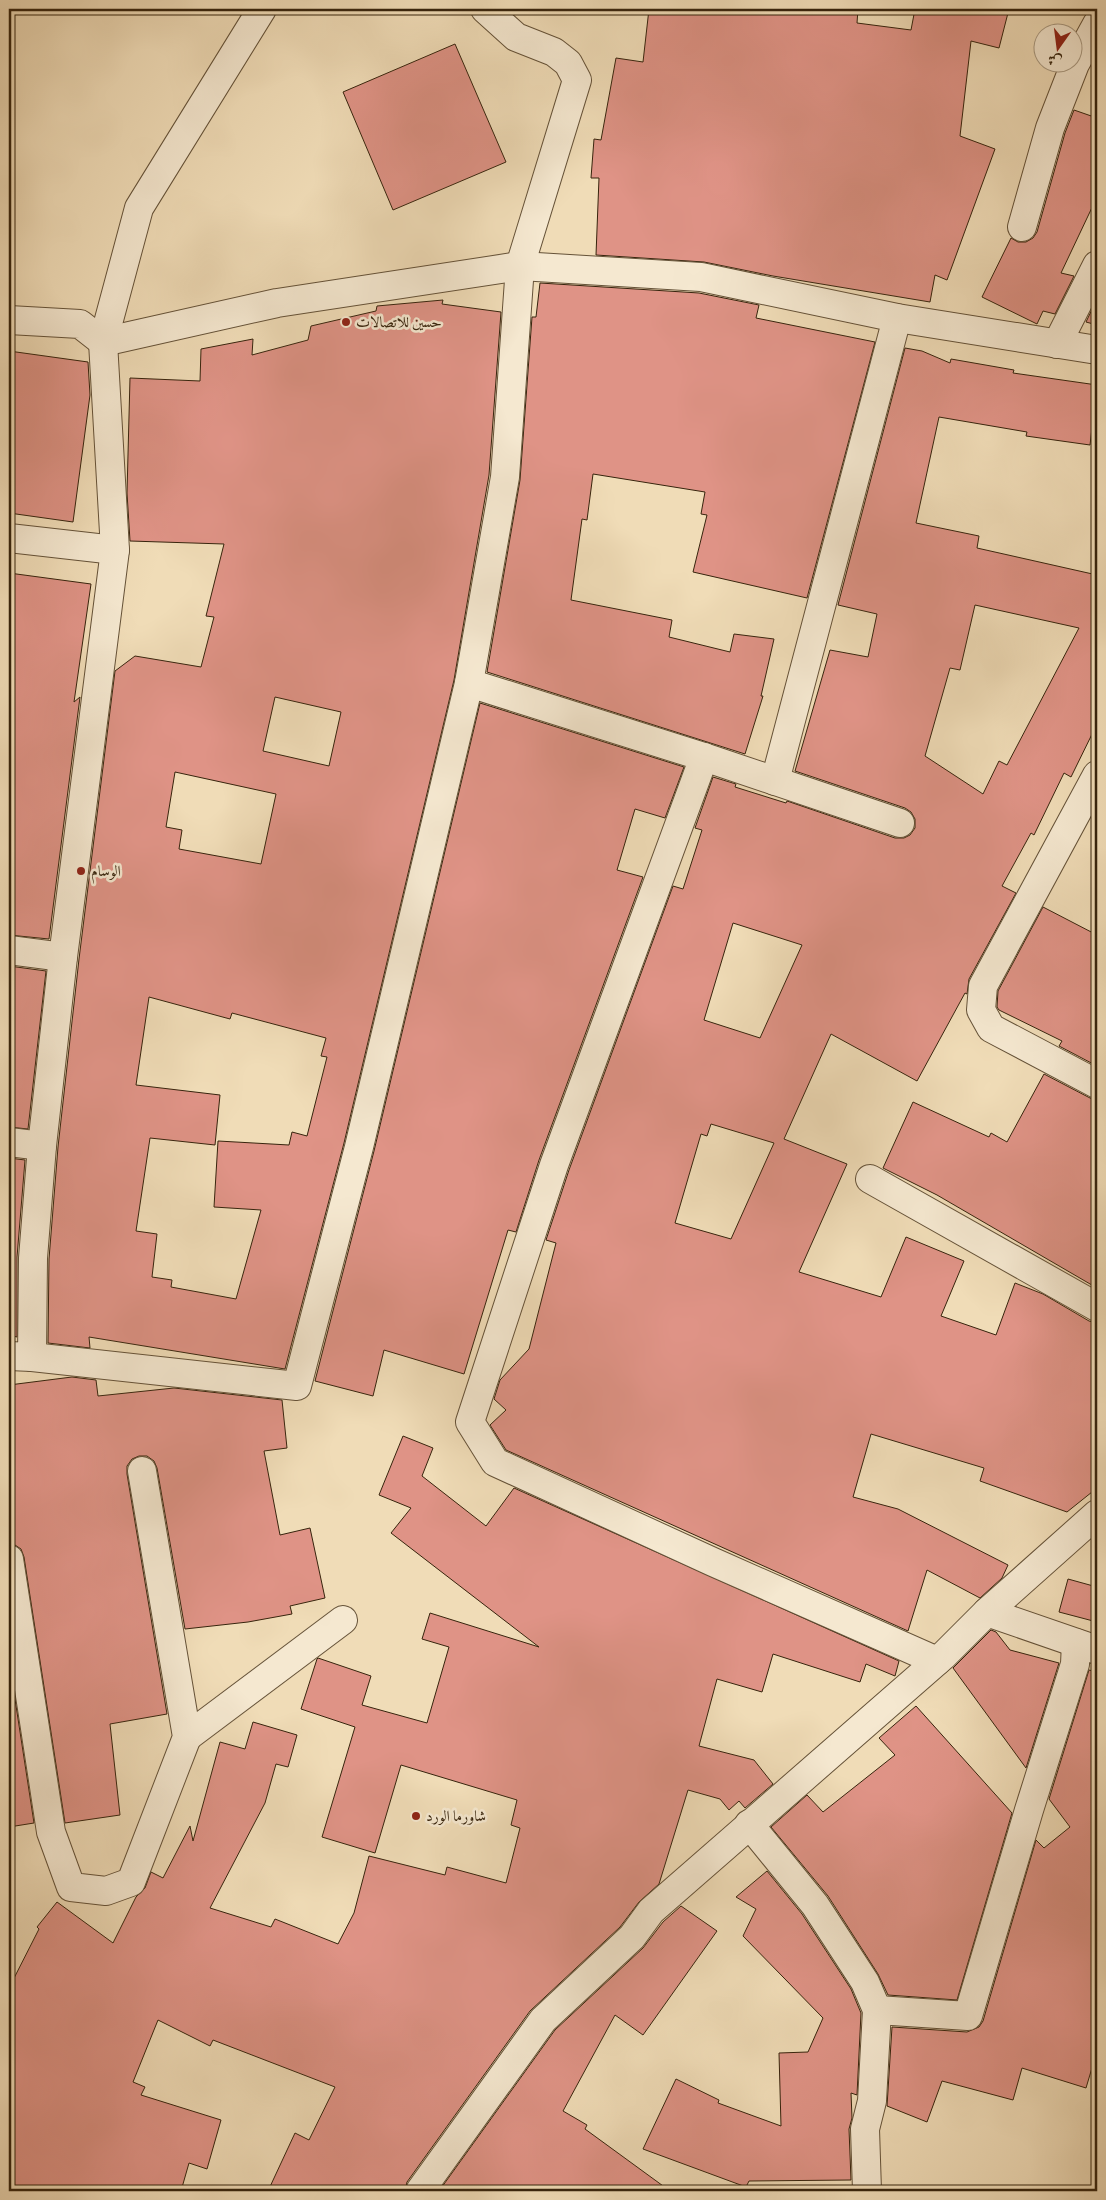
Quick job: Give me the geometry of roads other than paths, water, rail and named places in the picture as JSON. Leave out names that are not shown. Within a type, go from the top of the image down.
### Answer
[{"type":"street","points":[[262,9],[139,208],[103,342],[115,550],[63,957],[42,1146],[33,1258],[21,1356],[297,1386],[359,1147],[469,683],[505,477],[520,266],[576,80],[568,63],[554,52],[516,37],[485,9]]},
{"type":"street","points":[[1022,227],[1050,128],[1074,64],[1097,24]]},
{"type":"street","points":[[1057,344],[1097,265]]},
{"type":"street","points":[[103,342],[277,303],[520,266],[701,278],[897,318],[1097,350]]},
{"type":"street","points":[[775,781],[897,318]]},
{"type":"street","points":[[9,320],[80,324],[103,342]]},
{"type":"street","points":[[9,538],[115,550]]},
{"type":"street","points":[[469,683],[704,757],[900,823]]},
{"type":"street","points":[[704,757],[554,1165],[470,1422],[495,1462],[713,1562],[937,1661]]},
{"type":"street","points":[[1097,775],[983,986],[980,1010],[991,1028],[1097,1084]]},
{"type":"street","points":[[9,950],[63,957]]},
{"type":"street","points":[[9,1142],[42,1146]]},
{"type":"street","points":[[870,1179],[1097,1307]]},
{"type":"street","points":[[9,1559],[51,1832],[71,1887],[106,1890],[131,1882],[186,1737],[142,1471]]},
{"type":"street","points":[[420,2191],[543,2020],[632,1937],[651,1911],[937,1661],[987,1612],[1097,1514]]},
{"type":"street","points":[[877,2010],[968,2016],[1029,1810],[1075,1664],[1086,1646],[987,1612]]},
{"type":"street","points":[[186,1737],[343,1620]]},
{"type":"street","points":[[749,1824],[815,1905],[865,1982],[877,2010],[872,2101],[865,2128],[867,2191]]},
{"type":"place","name":"حسين للاتصالات","points":[[346,322]]},
{"type":"place","name":"الوسام","points":[[81,871]]},
{"type":"place","name":"شاورما الورد","points":[[416,1816]]}]
